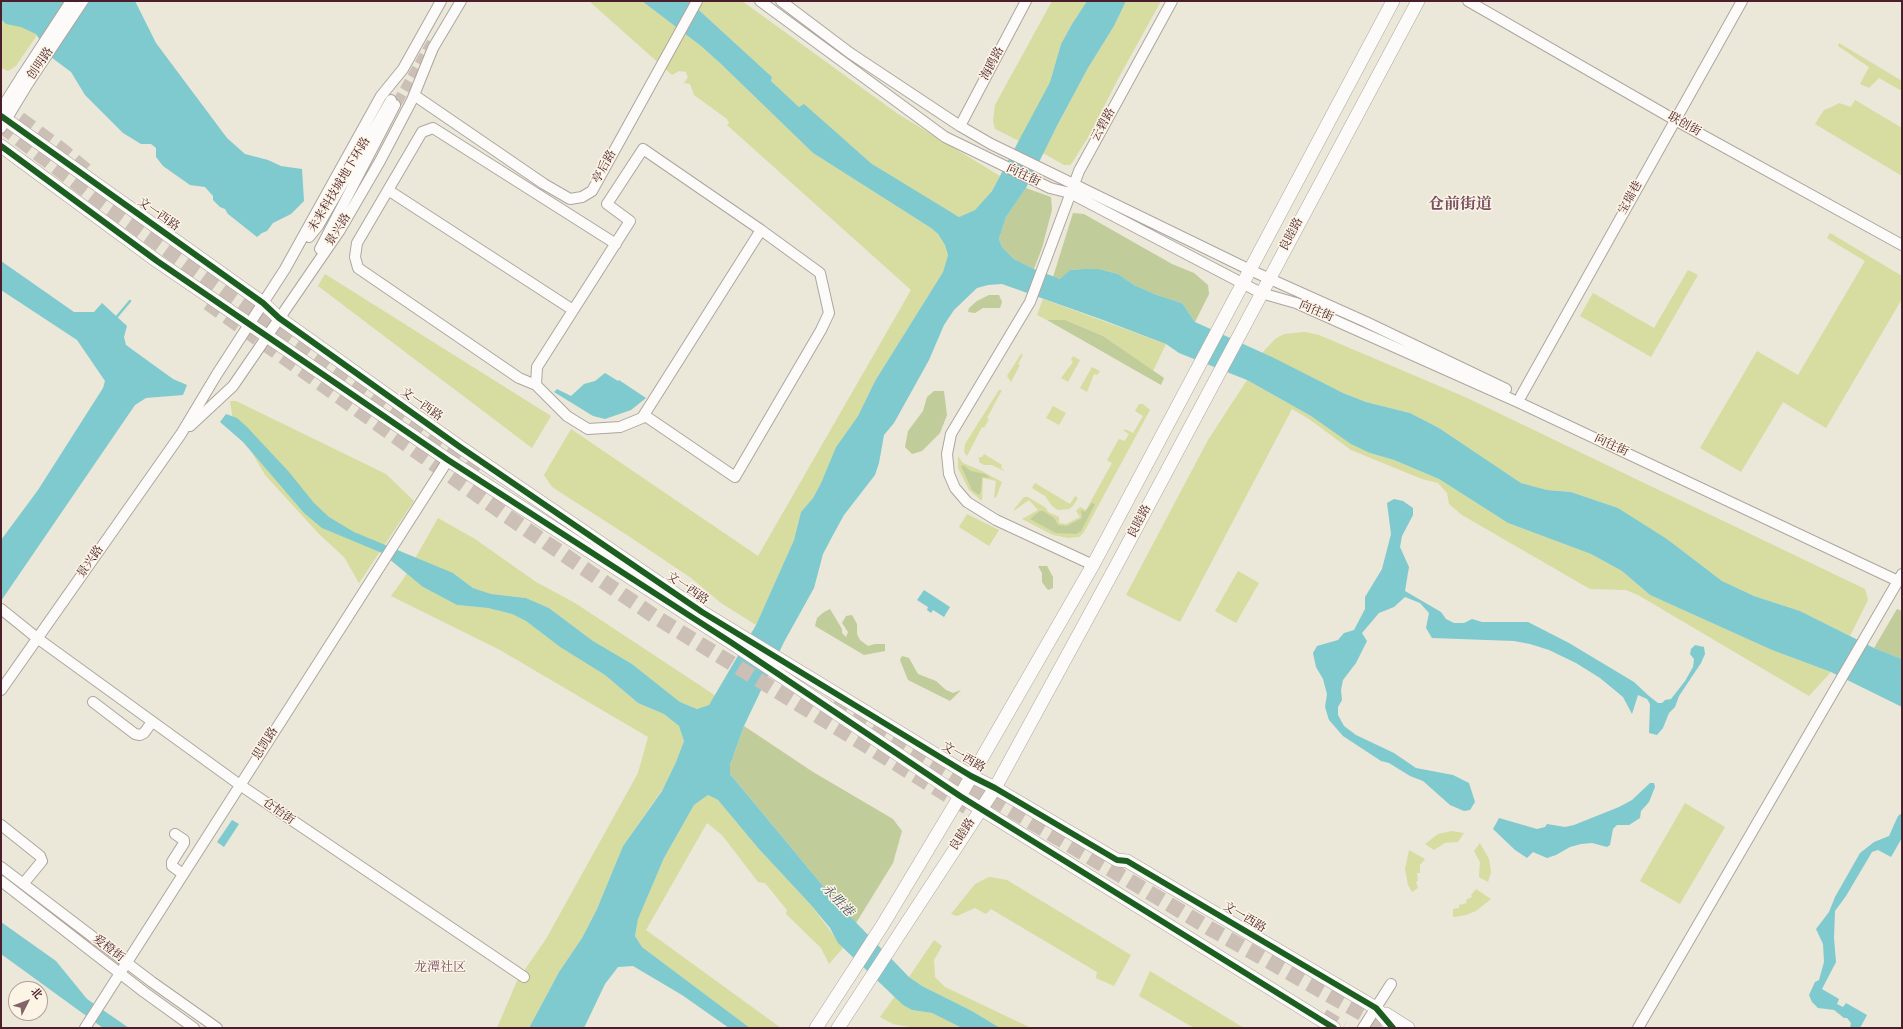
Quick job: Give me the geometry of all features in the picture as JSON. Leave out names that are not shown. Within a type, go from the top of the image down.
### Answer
[{"type":"main road","name":"良睦路","points":[[816,1028],[882,926],[960,796],[1093,565],[1192,382],[1393,1]]},
{"type":"main road","name":"良睦路","points":[[838,1028],[980,808],[995,788],[1210,391],[1418,1]]},
{"type":"main road","name":"文一西路","points":[[2,118],[263,303],[279,318],[460,447],[702,612],[732,637]]},
{"type":"main road","name":"文一西路","points":[[1,146],[157,261],[448,460],[784,670],[971,776],[995,788],[1117,860],[1126,861],[1408,1028]]},
{"type":"main road","name":"文一西路","points":[[784,670],[960,796],[1334,1028]]},
{"type":"main road","name":"文一西路","points":[[1376,1008],[1393,1028]]},
{"type":"street","name":"创明路","points":[[2,118],[23,79],[71,1]]},
{"type":"street","name":"创明路","points":[[23,79],[83,1]]},
{"type":"street","name":"景兴路","points":[[1,690],[181,434],[217,374],[285,269],[381,96],[402,69],[441,1]]},
{"type":"street","name":"景兴路","points":[[181,434],[233,386],[340,230],[380,161],[414,95],[433,48],[461,1]]},
{"type":"street","name":"亭后路","points":[[414,95],[544,184],[570,199],[582,197],[592,191],[697,1]]},
{"type":"street","name":"向往街","points":[[760,1],[945,137],[984,157],[1050,188],[1071,188],[1366,322],[1771,516],[1901,576]]},
{"type":"street","points":[[781,1],[850,53],[960,126]]},
{"type":"street","name":"海鸥路","points":[[960,126],[1026,1]]},
{"type":"street","name":"云碧路","points":[[1093,565],[978,510],[967,502],[959,493],[949,474],[947,454],[951,434],[1030,302],[1071,188],[1172,1]]},
{"type":"street","name":"联创街","points":[[1468,1],[1675,120],[1902,246]]},
{"type":"street","name":"宝瑞巷","points":[[1521,396],[1742,1]]},
{"type":"street","name":"未来科技城地下环路","points":[[285,269],[318,226],[394,101],[306,279]]},
{"type":"street","name":"向往街","points":[[960,126],[991,144],[1057,176],[1071,188],[1261,293],[1302,306],[1901,576]]},
{"type":"street","points":[[616,244],[433,128],[422,132],[357,243],[355,256],[358,268],[519,378],[536,385],[567,416],[588,429],[620,426],[642,418],[761,230]]},
{"type":"street","points":[[536,385],[537,367],[630,222],[607,204],[643,149],[761,230],[820,273],[829,313],[821,330],[735,476],[644,415]]},
{"type":"street","points":[[388,190],[574,310]]},
{"type":"street","name":"思凯路","points":[[86,1026],[448,460]]},
{"type":"street","points":[[1638,1028],[1901,576]]},
{"type":"street","name":"仓怡街","points":[[3,611],[37,638],[240,785],[524,977]]},
{"type":"street","points":[[93,702],[135,734],[140,735],[144,733],[152,722]]},
{"type":"street","points":[[1,825],[40,856],[42,861],[23,884]]},
{"type":"street","points":[[175,834],[184,840],[184,843],[172,862],[172,866],[183,874]]},
{"type":"street","name":"爱橙街","points":[[1,867],[126,962],[217,1028]]},
{"type":"street","name":"爱橙街","points":[[1,881],[194,1028]]},
{"type":"street","points":[[1363,1028],[1391,984]]},
{"type":"green space","points":[[1,1],[60,1],[16,66],[8,71],[1,68]]},
{"type":"green space","points":[[589,1],[642,1],[700,45],[813,153],[931,228],[938,234],[945,245],[948,255],[943,272],[875,381],[858,416],[836,447],[813,498],[801,512],[794,540],[756,625],[721,603],[691,578],[552,487],[544,475],[571,429],[758,556],[911,290],[727,125],[729,123],[727,119],[694,95],[690,84],[684,83],[688,77],[686,72],[679,71],[672,75]]},
{"type":"green space","points":[[689,1],[742,1],[898,114],[1000,176],[992,191],[975,210],[959,217],[900,182],[872,164],[847,142],[799,107],[771,81],[772,77]]},
{"type":"green space","points":[[1052,1],[1087,1],[1061,44],[1050,82],[1019,141],[995,129],[993,121],[995,105]]},
{"type":"green space","points":[[1126,1],[1161,1],[1118,79],[1090,134],[1072,163],[1070,165],[1064,165],[1043,153],[1088,68],[1114,26]]},
{"type":"green space","points":[[1839,43],[1902,81],[1902,91],[1879,78],[1869,88],[1860,84],[1869,67],[1838,46]]},
{"type":"green space","points":[[1855,100],[1902,128],[1902,176],[1815,124],[1824,110],[1839,103],[1851,107]]},
{"type":"green space","points":[[1026,188],[1051,197],[1052,210],[1042,248],[1034,269],[1014,259],[1002,247],[999,239],[1006,217]]},
{"type":"green space","points":[[1073,213],[1084,214],[1172,264],[1194,273],[1208,285],[1209,294],[1195,322],[1182,303],[1157,295],[1134,285],[1118,274],[1099,269],[1083,269],[1070,270],[1061,279],[1053,277]]},
{"type":"green space","points":[[1830,233],[1902,276],[1902,299],[1826,428],[1783,402],[1741,472],[1700,448],[1757,351],[1798,375],[1865,261],[1827,238]]},
{"type":"green space","points":[[1688,270],[1698,275],[1651,357],[1580,316],[1593,293],[1654,328]]},
{"type":"green space","points":[[325,274],[551,416],[532,448],[318,286]]},
{"type":"green space","points":[[989,295],[999,295],[1002,302],[1000,308],[983,308],[975,313],[968,312],[969,308],[977,301]]},
{"type":"green space","points":[[1043,299],[1166,344],[1153,371],[1103,336],[1065,320],[1047,320],[1037,315]]},
{"type":"green space","points":[[1047,320],[1065,320],[1103,336],[1164,378],[1161,385]]},
{"type":"green space","points":[[1305,332],[1319,335],[1465,397],[1865,589],[1868,600],[1850,636],[1800,611],[1754,596],[1722,581],[1667,539],[1618,508],[1571,492],[1547,490],[1521,483],[1439,428],[1410,413],[1366,402],[1343,393],[1262,353],[1275,339],[1284,334]]},
{"type":"green space","points":[[1021,354],[1023,355],[1018,364],[1020,365],[1011,382],[1007,376]]},
{"type":"green space","points":[[1073,356],[1080,360],[1068,382],[1061,378],[1073,362],[1071,360]]},
{"type":"green space","points":[[1092,367],[1100,371],[1097,375],[1094,374],[1087,392],[1080,388]]},
{"type":"green space","points":[[1247,380],[1311,416],[1370,453],[1394,460],[1439,479],[1508,523],[1591,554],[1622,571],[1650,595],[1772,650],[1831,672],[1809,696],[1638,595],[1626,590],[1590,589],[1462,515],[1449,504],[1447,493],[1438,483],[1422,479],[1351,450],[1309,419],[1292,409],[1180,622],[1126,595],[1208,440]]},
{"type":"green space","points":[[999,390],[1002,390],[987,418],[989,419],[984,428],[982,427],[967,456],[964,452],[965,444]]},
{"type":"green space","points":[[934,391],[944,391],[947,415],[940,433],[922,451],[912,454],[905,447],[908,431],[923,411],[927,397]]},
{"type":"green space","points":[[230,401],[236,401],[386,474],[414,501],[359,583],[344,557],[319,534],[265,475],[233,420]]},
{"type":"green space","points":[[1139,404],[1143,404],[1150,410],[1084,532],[1079,537],[1068,538],[1053,535],[1022,519],[1038,510],[1029,500],[1015,510],[1014,509],[1024,497],[1028,497],[1046,508],[1048,512],[1059,517],[1059,523],[1066,524],[1080,517],[1076,511],[1080,507],[1086,510],[1112,463],[1107,460],[1119,439],[1125,441],[1129,434],[1124,431],[1125,429],[1133,433],[1143,416],[1135,411]]},
{"type":"green space","points":[[1053,406],[1066,413],[1059,425],[1046,418]]},
{"type":"green space","points":[[984,454],[1002,465],[1001,468],[1006,472],[992,465],[984,465],[979,462],[979,457],[982,457]]},
{"type":"green space","points":[[958,456],[963,463],[1002,482],[996,498],[994,497],[996,481],[983,478],[982,501],[969,490],[958,468]]},
{"type":"green space","points":[[963,465],[971,471],[985,474],[990,478],[982,477],[981,491],[979,495],[972,490],[961,466]]},
{"type":"green space","points":[[1035,483],[1070,504],[1075,496],[1078,498],[1069,509],[1058,510],[1052,506],[1045,496],[1032,488]]},
{"type":"green space","points":[[1092,503],[1095,504],[1081,531],[1076,534],[1056,533],[1030,519],[1040,511],[1043,511],[1054,518],[1058,525],[1067,526],[1082,518],[1081,510],[1085,512]]},
{"type":"green space","points":[[967,514],[999,530],[989,546],[959,527]]},
{"type":"green space","points":[[438,518],[475,539],[536,582],[575,603],[716,696],[709,705],[697,709],[680,702],[632,664],[593,641],[549,608],[526,598],[491,594],[473,588],[453,573],[423,587],[457,605],[488,608],[512,614],[526,621],[560,647],[605,675],[638,703],[664,714],[679,726],[684,741],[664,787],[623,846],[597,909],[582,938],[559,972],[529,1028],[497,1028],[517,981],[546,939],[638,773],[648,737],[500,650],[391,596],[404,578]]},
{"type":"green space","points":[[1038,566],[1047,566],[1053,577],[1053,588],[1048,590],[1042,582],[1042,573]]},
{"type":"green space","points":[[1238,571],[1259,583],[1236,623],[1215,611]]},
{"type":"green space","points":[[830,609],[842,629],[842,633],[846,637],[848,632],[842,623],[846,616],[852,615],[857,624],[857,634],[860,640],[868,646],[885,644],[885,651],[864,655],[815,626],[817,618]]},
{"type":"green space","points":[[1897,609],[1902,611],[1902,659],[1874,648]]},
{"type":"green space","points":[[902,656],[909,658],[918,674],[936,681],[946,690],[953,693],[961,690],[950,701],[908,680],[900,660]]},
{"type":"green space","points":[[744,726],[813,772],[893,819],[902,831],[893,863],[856,923],[838,904],[730,774],[730,765]]},
{"type":"green space","points":[[708,795],[718,800],[758,848],[811,905],[843,948],[829,964],[821,948],[786,914],[787,910],[765,883],[758,882],[722,835],[707,823],[646,930],[781,1028],[750,1028],[642,947],[635,936],[638,919],[664,858],[694,805]]},
{"type":"green space","points":[[1685,803],[1725,827],[1680,904],[1640,881]]},
{"type":"green space","points":[[1452,831],[1464,833],[1458,842],[1445,843],[1434,850],[1425,844],[1438,834]]},
{"type":"green space","points":[[1480,843],[1489,859],[1491,872],[1488,882],[1479,877],[1480,862],[1474,851]]},
{"type":"green space","points":[[1409,850],[1425,859],[1420,865],[1420,873],[1417,873],[1418,881],[1416,882],[1418,888],[1412,892],[1408,885],[1405,869]]},
{"type":"green space","points":[[989,877],[1007,880],[1131,955],[1114,986],[1096,978],[1097,972],[991,909],[986,914],[975,908],[957,916],[951,914],[975,884]]},
{"type":"green space","points":[[1476,889],[1491,899],[1476,911],[1466,915],[1453,917],[1453,909],[1459,908],[1459,905],[1467,903],[1466,900],[1472,897],[1471,895]]},
{"type":"green space","points":[[934,940],[942,946],[934,960],[935,977],[945,987],[1031,1028],[1000,1028],[972,1011],[922,986],[909,977]]},
{"type":"green space","points":[[1150,971],[1244,1028],[1194,1028],[1139,996]]},
{"type":"green space","points":[[895,996],[903,1005],[912,1010],[932,1013],[962,1028],[915,1028],[893,1024],[880,1017]]},
{"type":"water","points":[[1,1],[135,1],[156,43],[227,138],[245,154],[268,160],[281,166],[302,169],[304,201],[291,214],[273,223],[267,231],[257,237],[228,214],[225,209],[220,207],[213,200],[213,196],[205,187],[190,185],[163,166],[156,157],[156,148],[151,144],[141,144],[123,133],[85,95],[71,72],[51,57],[36,34],[21,27],[6,24],[1,19]]},
{"type":"water","points":[[642,1],[689,1],[772,77],[771,81],[799,107],[804,104],[872,164],[959,217],[975,210],[992,191],[1050,82],[1061,44],[1087,1],[1126,1],[1114,26],[1088,68],[1058,124],[1026,188],[1006,217],[999,239],[1002,247],[1014,259],[1060,279],[1070,270],[1099,269],[1118,274],[1134,285],[1157,295],[1182,303],[1195,322],[1274,358],[1343,393],[1366,402],[1410,413],[1439,428],[1521,483],[1547,490],[1571,492],[1618,508],[1667,539],[1722,581],[1754,596],[1800,611],[1874,648],[1902,659],[1902,707],[1831,672],[1772,650],[1650,595],[1622,571],[1591,554],[1508,523],[1439,479],[1394,460],[1370,453],[1351,444],[1311,416],[1247,380],[1179,353],[1166,344],[1103,320],[1002,284],[988,285],[977,288],[954,310],[944,325],[929,360],[894,423],[884,435],[879,463],[875,475],[844,515],[823,554],[814,588],[784,642],[744,726],[730,765],[730,774],[838,904],[909,977],[922,986],[972,1011],[1000,1028],[962,1028],[932,1013],[912,1010],[903,1005],[838,943],[830,928],[811,905],[758,848],[718,800],[708,795],[694,805],[664,858],[638,919],[635,936],[642,947],[750,1028],[729,1028],[682,995],[633,966],[618,967],[605,984],[584,1028],[529,1028],[559,972],[582,938],[597,909],[623,846],[662,791],[684,741],[679,726],[664,714],[638,703],[605,675],[560,647],[526,621],[512,614],[488,608],[457,605],[423,587],[382,553],[322,528],[304,513],[243,442],[220,422],[226,414],[237,418],[289,472],[314,503],[329,517],[354,532],[453,573],[473,588],[491,594],[526,598],[549,608],[593,641],[632,664],[680,702],[697,709],[709,705],[756,625],[794,540],[801,512],[813,498],[836,447],[858,416],[875,381],[943,272],[948,255],[945,245],[938,234],[931,228],[813,153],[701,46]]},
{"type":"water","points":[[1,261],[74,312],[94,312],[102,303],[127,326],[124,337],[126,345],[173,379],[187,385],[183,395],[146,398],[135,405],[1,601],[1,540],[38,490],[103,388],[105,381],[77,340],[1,290]]},
{"type":"water","points":[[605,373],[618,381],[619,380],[646,398],[631,410],[605,419],[593,416],[554,392],[557,389],[571,396],[584,384],[595,381]]},
{"type":"water","points":[[1394,499],[1403,501],[1413,508],[1413,515],[1402,536],[1400,547],[1409,567],[1405,591],[1441,612],[1446,619],[1454,623],[1464,623],[1472,619],[1482,622],[1528,622],[1569,643],[1634,682],[1658,703],[1671,699],[1685,681],[1693,667],[1694,659],[1690,654],[1691,649],[1695,645],[1704,647],[1705,654],[1701,663],[1679,696],[1675,707],[1669,713],[1663,728],[1657,735],[1649,733],[1650,704],[1647,699],[1638,695],[1632,714],[1623,697],[1600,678],[1576,663],[1549,650],[1530,644],[1514,641],[1432,638],[1426,628],[1429,613],[1420,603],[1405,597],[1394,607],[1379,613],[1362,633],[1367,641],[1356,663],[1343,680],[1341,690],[1342,700],[1338,707],[1338,715],[1344,726],[1356,735],[1394,753],[1416,768],[1453,775],[1469,783],[1475,802],[1470,810],[1464,811],[1450,805],[1423,781],[1410,776],[1389,763],[1381,761],[1343,736],[1329,720],[1325,707],[1327,694],[1323,679],[1316,667],[1313,653],[1317,646],[1338,640],[1344,633],[1354,630],[1365,609],[1365,597],[1382,569],[1391,534],[1387,503]]},
{"type":"water","points":[[924,590],[950,607],[944,617],[933,610],[931,613],[927,610],[928,607],[917,600]]},
{"type":"water","points":[[1650,783],[1654,783],[1655,787],[1649,802],[1641,811],[1640,818],[1629,825],[1617,825],[1613,829],[1610,845],[1607,847],[1592,843],[1581,844],[1570,847],[1547,858],[1533,852],[1527,858],[1515,850],[1493,829],[1499,818],[1537,829],[1545,827],[1547,824],[1565,827],[1574,825],[1619,807],[1632,800]]},
{"type":"water","points":[[1902,813],[1902,838],[1891,857],[1878,850],[1872,852],[1846,896],[1835,911],[1834,938],[1836,962],[1822,989],[1839,999],[1837,1004],[1843,1007],[1846,1003],[1867,1015],[1860,1028],[1850,1028],[1851,1023],[1847,1018],[1844,1018],[1834,1010],[1818,1008],[1812,1002],[1809,995],[1815,982],[1819,980],[1824,962],[1823,944],[1816,929],[1829,912],[1835,897],[1860,853],[1874,842],[1889,836],[1898,816]]},
{"type":"water","points":[[232,820],[239,824],[224,847],[217,842]]},
{"type":"water","points":[[1,922],[56,961],[87,999],[129,1028],[103,1028],[48,988],[48,981],[38,981],[1,954]]},
{"type":"waterway","points":[[115,319],[130,301]]},
{"type":"tunnel","points":[[397,103],[433,40]]},
{"type":"tunnel","points":[[1,105],[63,151],[90,174]]},
{"type":"tunnel","points":[[1,125],[108,207],[484,477]]},
{"type":"tunnel","points":[[208,303],[507,516],[654,616],[967,807]]},
{"type":"tunnel","points":[[833,704],[1209,928],[1388,1028]]},
{"type":"tunnel","points":[[1323,1016],[1343,1028]]},
{"type":"cycle path","points":[[1,116],[263,303],[279,318],[460,447],[702,612],[971,776],[995,788],[1117,860],[1127,861],[1376,1008],[1393,1028]]},
{"type":"cycle path","points":[[1,146],[157,261],[448,460],[732,643],[960,796],[1334,1028]]},
{"type":"district","name":"仓前街道","points":[[1460,206]]},
{"type":"district","name":"龙潭社区","points":[[440,968]]},
{"type":"water label","name":"永胜港","points":[[837,901]]}]
